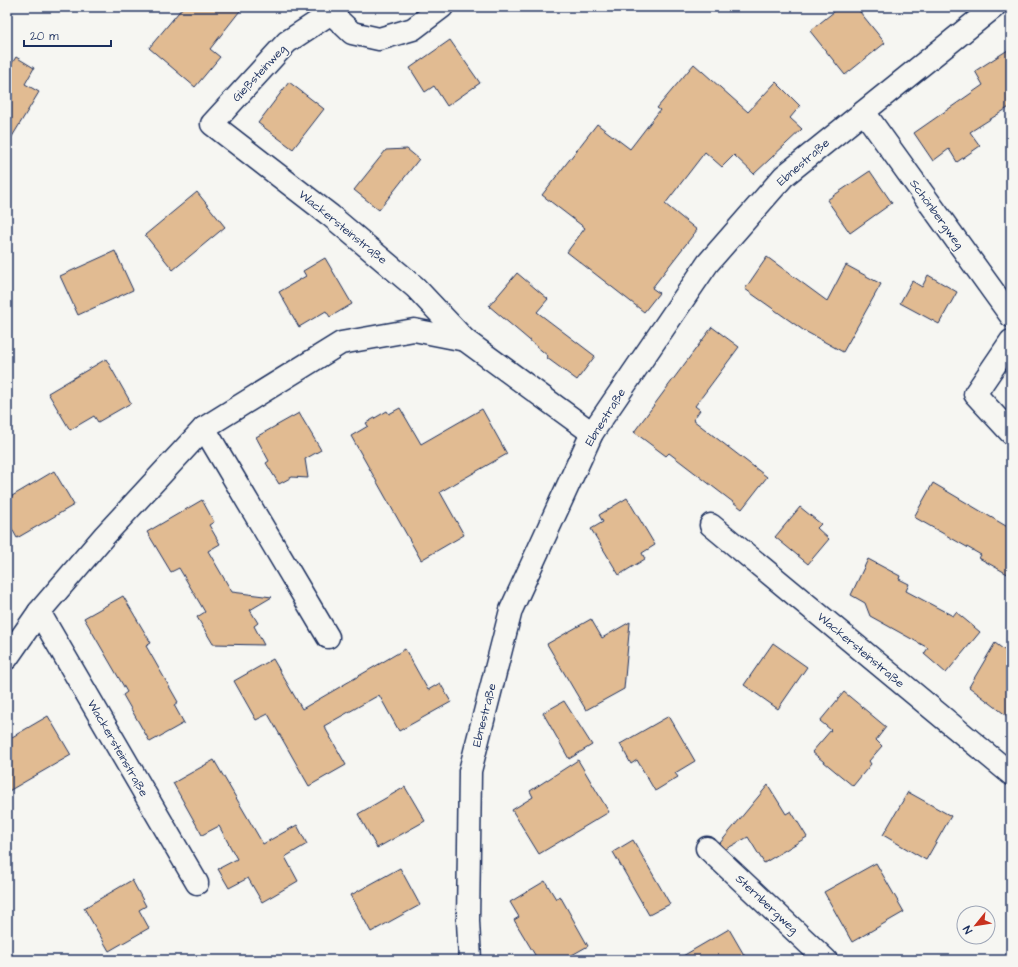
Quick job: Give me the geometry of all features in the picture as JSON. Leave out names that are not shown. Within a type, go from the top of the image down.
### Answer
[{"type":"street","name":"Gießsteinweg","points":[[212,124],[287,42],[330,10],[352,33],[379,39],[413,29],[442,7]]},
{"type":"street","name":"Ebnestraße","points":[[470,960],[468,921],[470,770],[510,610],[592,433],[713,258],[784,176],[994,7]]},
{"type":"street","name":"Schönbergweg","points":[[864,112],[1011,316]]},
{"type":"street","name":"Wackersteinstraße","points":[[212,124],[331,216],[415,287],[464,340],[592,433]]},
{"type":"street","name":"Wackersteinstraße","points":[[7,658],[39,612],[105,535],[204,428],[341,343],[414,330],[464,340]]},
{"type":"street","points":[[1011,341],[975,394],[1011,433]]},
{"type":"street","points":[[204,428],[328,637]]},
{"type":"street","name":"Wackersteinstraße","points":[[711,525],[1011,774]]},
{"type":"street","name":"Wackersteinstraße","points":[[39,612],[197,883]]},
{"type":"street","name":"Sternbergweg","points":[[707,848],[826,960]]},
{"type":"building","points":[[183,7],[243,7],[210,49],[220,57],[195,87],[149,48]]},
{"type":"building","points":[[840,7],[856,7],[885,43],[845,75],[810,31]]},
{"type":"building","points":[[450,40],[480,83],[447,106],[434,86],[425,92],[410,68]]},
{"type":"building","points":[[1011,48],[1011,106],[970,132],[980,146],[957,162],[949,149],[933,161],[914,133],[983,85],[975,71]]},
{"type":"building","points":[[16,57],[34,68],[25,84],[39,92],[7,145],[7,71]]},
{"type":"building","points":[[694,64],[748,112],[776,82],[800,106],[790,118],[802,129],[754,174],[734,155],[722,167],[705,152],[665,204],[697,230],[652,288],[659,293],[644,312],[567,252],[585,228],[542,195],[597,124],[630,149],[660,110],[657,108]]},
{"type":"building","points":[[289,82],[324,109],[293,149],[258,123]]},
{"type":"building","points":[[407,149],[419,159],[379,210],[354,190],[386,150]]},
{"type":"building","points":[[870,171],[892,203],[850,233],[827,200]]},
{"type":"building","points":[[197,192],[225,227],[173,270],[145,235]]},
{"type":"building","points":[[115,251],[133,290],[78,315],[60,276]]},
{"type":"building","points":[[767,257],[827,301],[846,265],[881,284],[843,352],[803,330],[745,289]]},
{"type":"building","points":[[325,258],[352,304],[330,317],[326,311],[299,327],[279,292],[306,276],[303,271]]},
{"type":"building","points":[[517,273],[548,299],[537,312],[595,356],[577,380],[547,358],[548,356],[489,306]]},
{"type":"building","points":[[928,275],[957,292],[939,324],[900,303],[912,281],[922,287]]},
{"type":"building","points":[[712,327],[739,347],[695,406],[700,410],[693,420],[767,477],[742,509],[669,453],[666,456],[634,432]]},
{"type":"building","points":[[106,359],[131,403],[98,422],[94,416],[70,430],[48,393]]},
{"type":"building","points":[[400,408],[421,444],[482,409],[507,454],[440,492],[464,535],[421,560],[351,436],[368,426],[366,423],[387,411],[389,414]]},
{"type":"building","points":[[299,413],[321,450],[305,459],[308,478],[292,477],[279,484],[266,463],[269,461],[256,437]]},
{"type":"building","points":[[54,471],[74,505],[17,538],[7,520],[7,499]]},
{"type":"building","points":[[933,483],[1011,529],[1011,576],[979,558],[981,555],[914,517]]},
{"type":"building","points":[[627,498],[655,545],[642,553],[645,559],[619,575],[591,529],[603,522],[599,515]]},
{"type":"building","points":[[202,500],[214,522],[209,525],[220,544],[208,551],[232,592],[272,597],[250,610],[258,623],[254,626],[264,645],[213,644],[197,617],[205,612],[179,568],[171,572],[147,532]]},
{"type":"building","points":[[800,507],[821,524],[817,528],[829,539],[808,564],[775,537]]},
{"type":"building","points":[[868,559],[900,576],[899,579],[909,584],[906,591],[953,616],[956,612],[980,632],[946,673],[924,654],[928,648],[870,616],[865,603],[851,595]]},
{"type":"building","points":[[123,596],[151,643],[146,646],[178,702],[174,705],[184,723],[150,742],[123,695],[127,692],[84,618]]},
{"type":"building","points":[[591,619],[602,638],[630,622],[624,689],[586,710],[547,644]]},
{"type":"building","points":[[773,643],[807,667],[778,709],[744,685]]},
{"type":"building","points":[[995,643],[1011,655],[1011,719],[969,687]]},
{"type":"building","points":[[405,649],[428,690],[440,683],[451,702],[399,731],[379,695],[324,726],[346,765],[309,786],[268,714],[256,720],[234,681],[273,659],[302,709]]},
{"type":"building","points":[[844,692],[886,727],[876,740],[882,746],[869,761],[871,764],[853,786],[812,752],[831,730],[820,721]]},
{"type":"building","points":[[564,701],[592,745],[569,759],[543,713]]},
{"type":"building","points":[[48,716],[71,755],[7,792],[7,740]]},
{"type":"building","points":[[669,716],[695,761],[675,773],[678,777],[655,791],[637,760],[631,764],[620,744]]},
{"type":"building","points":[[214,760],[263,844],[297,825],[307,844],[285,857],[298,881],[262,902],[248,878],[229,888],[218,869],[237,859],[219,826],[202,835],[173,783]]},
{"type":"building","points":[[578,760],[609,812],[539,854],[512,810],[533,797],[530,791]]},
{"type":"building","points":[[768,785],[786,814],[791,811],[807,837],[764,863],[748,837],[726,849],[720,843]]},
{"type":"building","points":[[405,787],[425,821],[377,848],[358,814]]},
{"type":"building","points":[[908,792],[951,816],[926,860],[883,835]]},
{"type":"building","points":[[633,840],[670,904],[649,915],[613,852]]},
{"type":"building","points":[[876,863],[904,912],[852,942],[824,892]]},
{"type":"building","points":[[400,868],[420,905],[371,932],[351,895]]},
{"type":"building","points":[[132,880],[146,906],[139,910],[149,928],[109,951],[84,908]]},
{"type":"building","points":[[545,881],[556,899],[560,896],[588,946],[563,960],[538,960],[514,920],[519,917],[510,902]]},
{"type":"building","points":[[729,929],[747,960],[676,960]]}]
